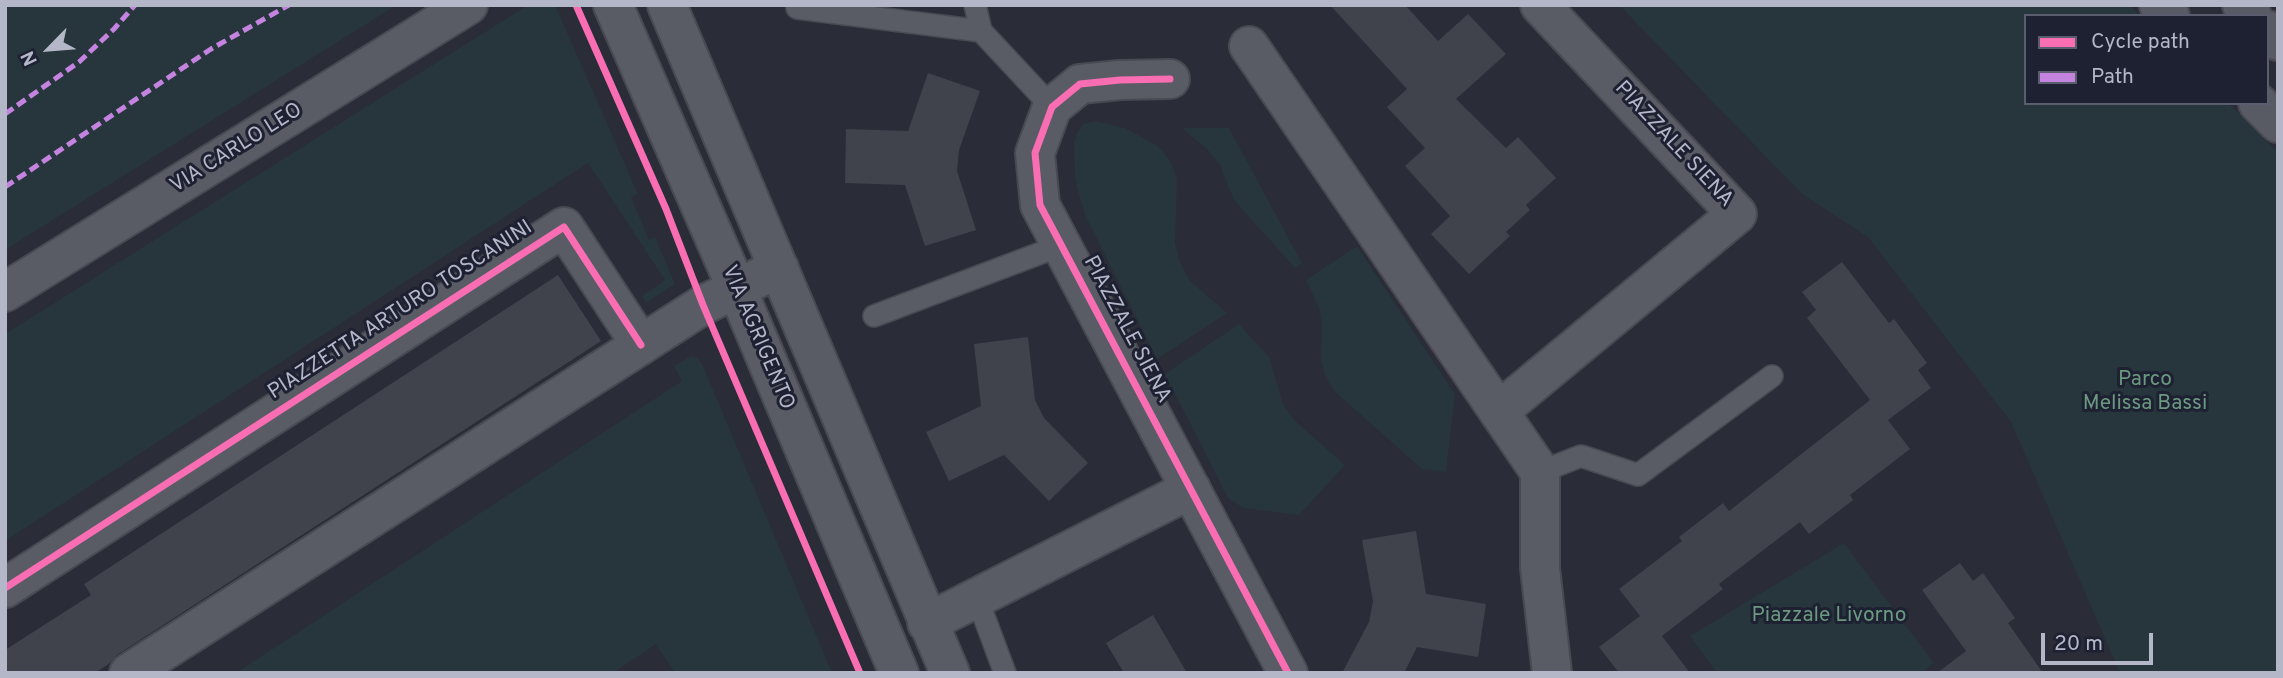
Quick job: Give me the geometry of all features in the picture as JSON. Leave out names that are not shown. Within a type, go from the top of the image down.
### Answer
[{"type":"main road","points":[[2260,105],[2278,122]]},
{"type":"street","name":"VIA CARLO LEO","points":[[5,292],[468,5]]},
{"type":"street","name":"VIA AGRIGENTO","points":[[613,5],[899,673]]},
{"type":"street","points":[[667,5],[950,673]]},
{"type":"street","name":"PIAZZALE SIENA","points":[[1499,411],[1737,214],[1540,5]]},
{"type":"street","points":[[1249,46],[1540,472],[1540,568],[1552,673]]},
{"type":"street","points":[[1052,107],[1080,84],[1120,79],[1170,79]]},
{"type":"street","name":"PIAZZALE SIENA","points":[[1052,107],[1035,153],[1040,205],[1288,673]]},
{"type":"street","name":"PIAZZETTA ARTURO TOSCANINI","points":[[5,588],[564,227],[641,345]]},
{"type":"street","points":[[130,673],[703,305],[779,268]]},
{"type":"street","points":[[927,623],[1191,489]]},
{"type":"lane","points":[[975,5],[981,32],[1052,107]]},
{"type":"lane","points":[[797,8],[981,32]]},
{"type":"lane","points":[[874,316],[1062,245]]},
{"type":"lane","points":[[1540,472],[1581,456],[1638,475],[1772,376]]},
{"type":"lane","points":[[977,598],[1005,673]]},
{"type":"green space","points":[[5,5],[397,5],[5,250]]},
{"type":"green space","points":[[528,5],[555,5],[638,194],[631,197],[649,240],[655,237],[675,284],[646,303],[642,296],[665,280],[588,163],[5,541],[5,334]]},
{"type":"green space","name":"Parco Melissa Bassi","points":[[1619,5],[2130,5],[2138,14],[2024,14],[2024,105],[2230,105],[2278,153],[2278,673],[2120,673],[2011,422],[1868,237],[1802,194]]},
{"type":"green space","points":[[1095,121],[1125,128],[1158,146],[1171,162],[1177,180],[1175,243],[1179,260],[1190,281],[1227,313],[1157,359],[1086,217],[1078,191],[1074,143],[1083,124]]},
{"type":"green space","points":[[1182,128],[1229,128],[1302,263],[1295,268],[1234,200],[1219,163]]},
{"type":"green space","points":[[1357,246],[1455,394],[1446,472],[1422,469],[1334,391],[1325,375],[1321,359],[1320,310],[1306,280]]},
{"type":"green space","points":[[1239,324],[1269,357],[1283,404],[1293,419],[1345,465],[1299,515],[1243,508],[1228,498],[1165,374]]},
{"type":"green space","points":[[691,356],[698,358],[702,364],[832,673],[675,673],[656,644],[613,673],[236,673],[682,381],[674,366]]},
{"type":"green space","name":"Piazzale Livorno","points":[[1844,543],[1934,663],[1921,673],[1717,673],[1690,636]]},
{"type":"building","points":[[1330,5],[1405,5],[1438,41],[1468,14],[1506,54],[1456,99],[1506,148],[1518,137],[1556,178],[1526,205],[1530,210],[1506,232],[1510,236],[1469,274],[1431,234],[1450,216],[1405,166],[1425,148],[1387,107],[1407,89]]},
{"type":"building","points":[[928,73],[980,91],[959,150],[957,171],[976,230],[925,246],[905,185],[845,183],[846,129],[908,131]]},
{"type":"building","points":[[1842,262],[1889,323],[1894,319],[1927,363],[1918,370],[1931,388],[1888,420],[1910,449],[1850,495],[1853,500],[1809,534],[1800,522],[1719,584],[1723,589],[1662,636],[1690,673],[1619,673],[1599,647],[1640,616],[1619,589],[1682,541],[1679,537],[1723,503],[1729,511],[1870,400],[1807,318],[1816,310],[1802,292]]},
{"type":"building","points":[[558,275],[601,341],[117,655],[95,673],[5,673],[5,650],[91,595],[84,584]]},
{"type":"building","points":[[1028,337],[1035,400],[1044,418],[1088,463],[1049,501],[1004,455],[949,481],[926,432],[981,406],[974,344]]},
{"type":"building","points":[[1416,531],[1426,594],[1486,604],[1478,657],[1417,647],[1404,673],[1342,673],[1369,622],[1373,601],[1362,540]]},
{"type":"building","points":[[1960,563],[1973,581],[1983,573],[2015,618],[2008,623],[2043,673],[1937,673],[1966,651],[1922,590]]},
{"type":"building","points":[[1153,615],[1187,673],[1124,673],[1106,643]]},
{"type":"marked path","points":[[5,114],[79,62],[135,5]]},
{"type":"marked path","points":[[5,187],[211,49],[289,5]]},
{"type":"cycle path","points":[[576,5],[666,209],[703,305],[860,673]]},
{"type":"cycle path","points":[[1170,79],[1080,84],[1052,107],[1035,153],[1040,205],[1288,673]]},
{"type":"cycle path","points":[[5,588],[564,227],[641,345]]}]
